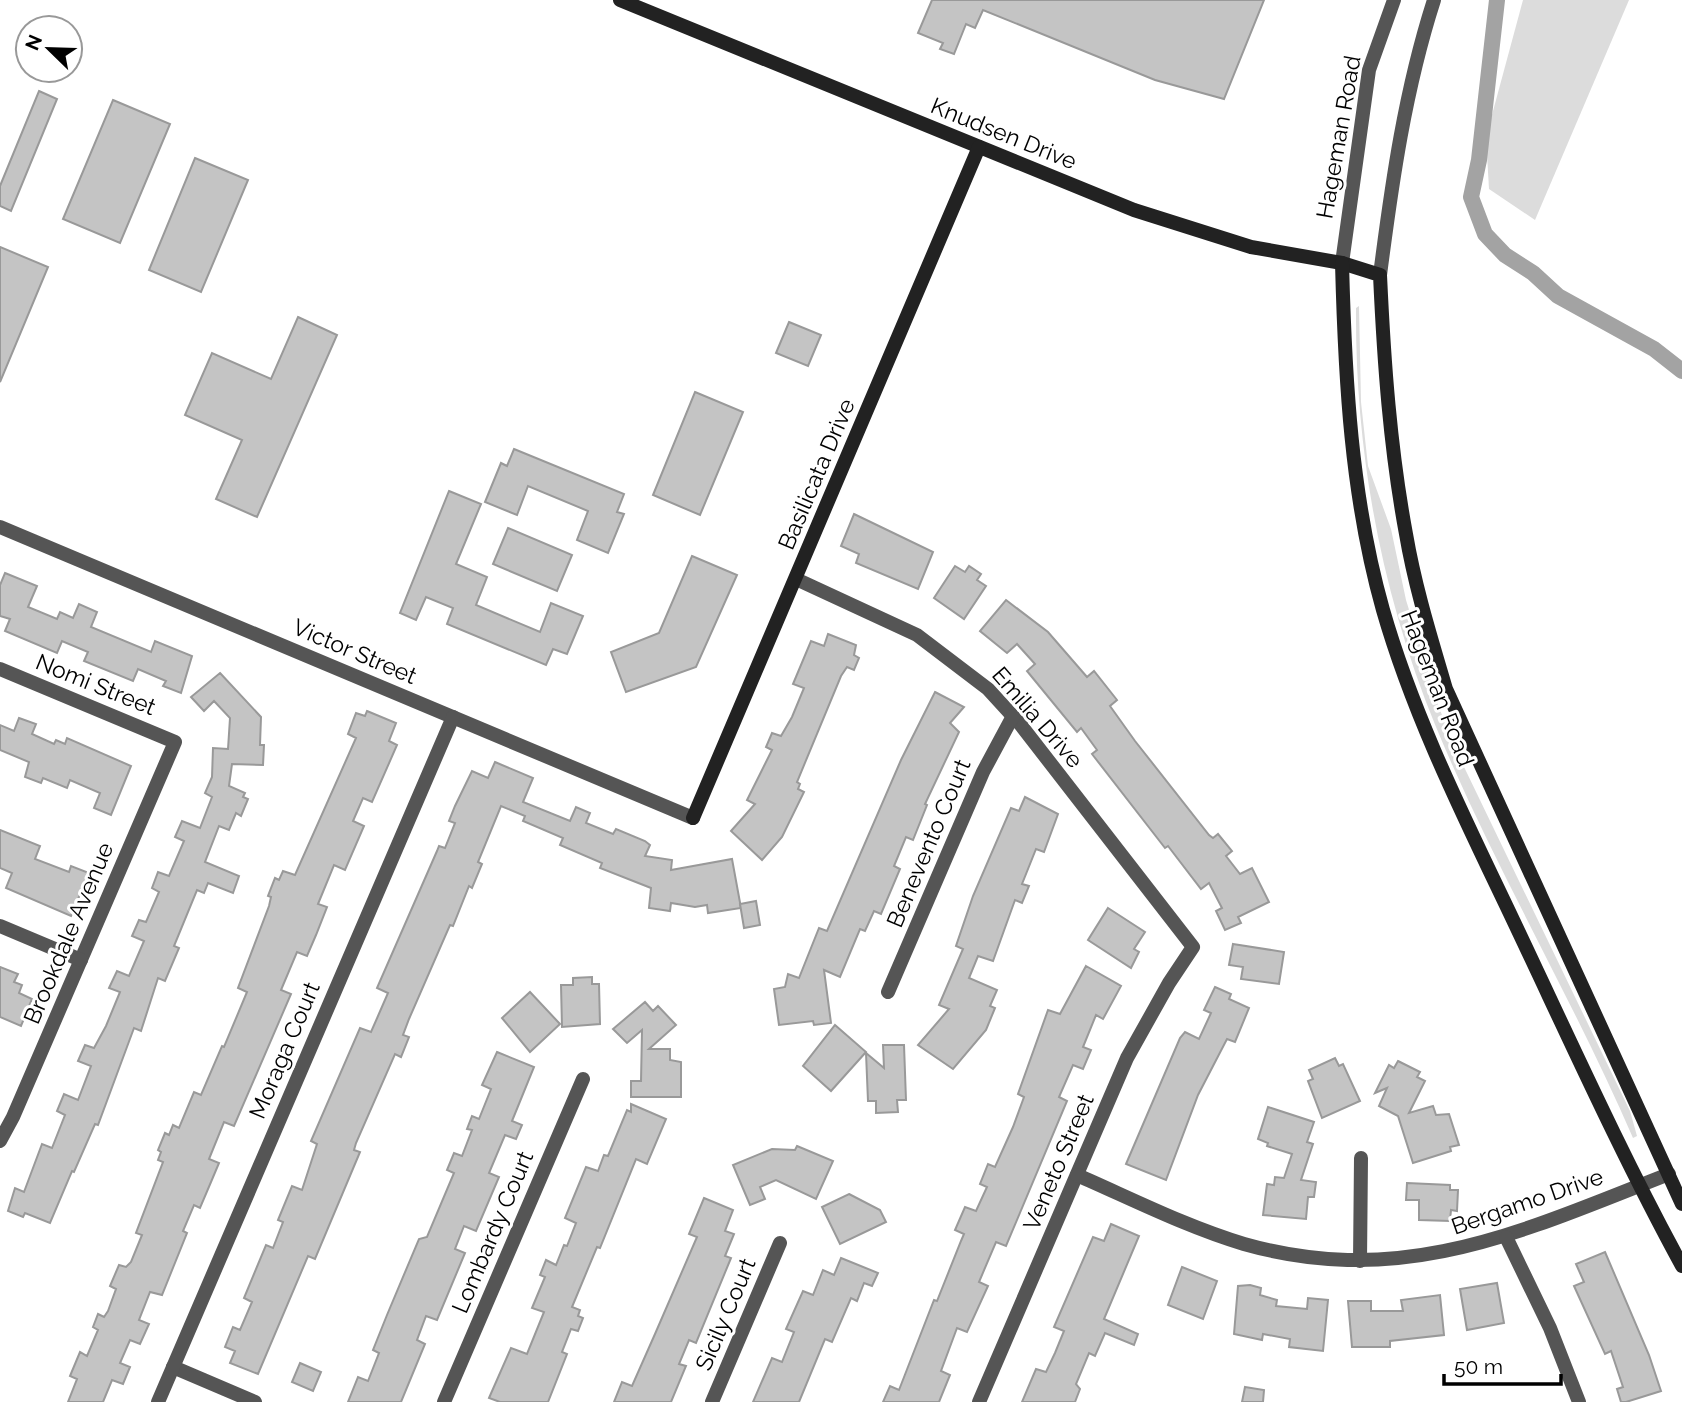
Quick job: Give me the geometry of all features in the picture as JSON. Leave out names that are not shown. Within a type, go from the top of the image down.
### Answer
[{"type":"main road","name":"Knudsen Drive","points":[[620,0],[1134,210],[1251,247],[1342,263],[1380,275]]},
{"type":"main road","name":"Basilicata Drive","points":[[693,818],[979,147]]},
{"type":"main road","name":"Hageman Road","points":[[1342,263],[1346,394],[1366,527],[1383,608],[1408,686],[1476,841],[1638,1186],[1682,1266]]},
{"type":"main road","name":"Hageman Road","points":[[1380,275],[1384,379],[1406,534],[1423,612],[1446,688],[1682,1204]]},
{"type":"street","name":"Hageman Road","points":[[1342,263],[1369,70],[1394,0]]},
{"type":"street","name":"Hageman Road","points":[[1380,275],[1412,71],[1434,0]]},
{"type":"street","name":"Victor Street","points":[[0,527],[693,818]]},
{"type":"street","name":"Emilia Drive","points":[[796,579],[877,614],[917,635],[953,660],[1013,716],[1194,947]]},
{"type":"street","name":"Nomi Street","points":[[0,669],[175,741]]},
{"type":"street","name":"Benevento Court","points":[[888,992],[983,772],[1013,716]]},
{"type":"street","name":"Moraga Court","points":[[158,1402],[453,717]]},
{"type":"street","name":"Brookdale Avenue","points":[[0,1142],[82,960],[175,741]]},
{"type":"street","points":[[0,926],[82,960]]},
{"type":"street","name":"Veneto Street","points":[[979,1402],[1142,1028],[1194,947]]},
{"type":"street","name":"Lombardy Court","points":[[444,1402],[583,1079]]},
{"type":"street","points":[[1360,1261],[1361,1158]]},
{"type":"street","name":"Bergamo Drive","points":[[1077,1175],[1243,1243],[1307,1257],[1360,1261],[1432,1256],[1506,1237],[1669,1174]]},
{"type":"street","points":[[1506,1237],[1550,1328],[1579,1402]]},
{"type":"street","name":"Sicily Court","points":[[712,1402],[780,1243]]},
{"type":"street","points":[[173,1367],[255,1402]]},
{"type":"shaded area","points":[[1523,0],[1629,0],[1535,220],[1489,189],[1486,137]]},
{"type":"shaded area","points":[[1359,306],[1361,402],[1368,466],[1391,529],[1406,600],[1439,707],[1452,742],[1630,1111],[1637,1136],[1633,1138],[1459,779],[1436,727],[1400,625],[1386,574],[1366,469],[1357,362],[1356,308]]},
{"type":"building","points":[[932,0],[1264,0],[1224,99],[1155,80],[983,10],[975,28],[966,24],[954,54],[940,49],[943,43],[918,33]]},
{"type":"building","points":[[39,91],[57,99],[11,211],[0,206],[0,186]]},
{"type":"building","points":[[113,100],[170,124],[120,243],[63,219]]},
{"type":"building","points":[[195,158],[248,180],[201,292],[149,270]]},
{"type":"building","points":[[0,247],[48,267],[0,382]]},
{"type":"building","points":[[298,317],[337,335],[257,517],[216,499],[242,440],[185,415],[212,353],[271,379]]},
{"type":"building","points":[[789,322],[821,335],[808,366],[776,353]]},
{"type":"building","points":[[695,392],[743,412],[700,515],[653,495]]},
{"type":"building","points":[[514,449],[624,494],[617,512],[624,514],[608,553],[577,540],[588,511],[528,486],[517,515],[485,502],[501,463],[507,466]]},
{"type":"building","points":[[449,491],[481,504],[456,564],[487,577],[476,605],[540,632],[551,603],[583,616],[567,654],[553,649],[546,665],[447,624],[453,608],[426,597],[416,620],[400,613]]},
{"type":"building","points":[[854,514],[933,552],[918,589],[856,563],[859,554],[841,546]]},
{"type":"building","points":[[508,528],[572,555],[557,591],[493,564]]},
{"type":"building","points":[[692,556],[737,575],[696,667],[626,692],[611,652],[659,633]]},
{"type":"building","points":[[955,566],[965,572],[969,566],[981,574],[977,580],[986,586],[964,619],[934,598]]},
{"type":"building","points":[[5,573],[37,586],[28,607],[57,619],[60,612],[73,618],[79,604],[97,612],[91,627],[151,652],[155,641],[192,656],[181,693],[163,686],[166,681],[138,669],[133,681],[84,661],[88,652],[62,641],[57,653],[5,631],[10,619],[0,616],[0,585]]},
{"type":"building","points":[[1006,600],[1048,632],[1087,677],[1094,671],[1117,700],[1110,706],[1135,741],[1209,835],[1213,838],[1218,834],[1232,851],[1226,856],[1240,874],[1252,868],[1269,902],[1238,917],[1241,923],[1225,930],[1216,911],[1222,908],[1209,883],[1201,889],[1168,846],[1165,848],[1092,754],[1097,750],[1081,728],[1077,732],[1027,671],[1035,664],[1017,644],[1007,653],[980,631]]},
{"type":"building","points":[[828,634],[856,645],[854,655],[859,658],[854,670],[847,667],[841,676],[797,782],[800,784],[798,789],[804,792],[782,837],[762,860],[731,831],[755,804],[747,800],[772,750],[766,747],[772,733],[781,736],[792,717],[804,688],[793,684],[811,641],[824,646]]},
{"type":"building","points":[[220,673],[261,717],[260,745],[264,745],[263,765],[232,764],[229,786],[245,793],[243,797],[248,799],[241,816],[236,813],[229,830],[219,826],[205,862],[239,876],[233,893],[208,883],[204,893],[197,890],[174,946],[179,948],[165,981],[158,978],[141,1031],[134,1028],[98,1125],[95,1124],[50,1223],[25,1213],[23,1217],[8,1211],[15,1188],[24,1192],[42,1144],[52,1148],[65,1115],[57,1111],[64,1094],[78,1100],[91,1066],[78,1061],[85,1045],[94,1048],[106,1026],[120,992],[109,988],[117,971],[129,976],[144,941],[132,936],[139,920],[146,922],[159,892],[152,888],[158,872],[169,876],[184,841],[175,837],[182,821],[200,828],[212,797],[205,793],[212,777],[213,748],[228,749],[230,718],[214,701],[204,711],[191,697]]},
{"type":"building","points":[[935,692],[964,707],[950,723],[959,732],[925,804],[927,805],[913,840],[906,837],[894,866],[900,869],[881,914],[874,911],[865,931],[860,929],[840,977],[824,970],[831,1023],[814,1025],[813,1021],[779,1025],[774,989],[785,987],[788,974],[799,978],[819,928],[827,931],[901,760]]},
{"type":"building","points":[[367,711],[396,723],[389,741],[397,745],[372,802],[363,798],[353,821],[364,826],[345,870],[334,865],[318,904],[327,907],[307,956],[297,952],[281,990],[291,994],[234,1126],[224,1122],[209,1159],[219,1163],[200,1208],[194,1205],[183,1231],[187,1233],[162,1295],[150,1292],[139,1320],[149,1324],[140,1344],[130,1340],[120,1363],[130,1367],[123,1384],[112,1380],[103,1402],[68,1402],[77,1379],[70,1376],[80,1352],[87,1356],[98,1330],[93,1327],[98,1314],[104,1317],[116,1289],[110,1286],[119,1265],[126,1267],[131,1262],[142,1235],[136,1233],[163,1162],[158,1160],[161,1152],[158,1150],[165,1133],[169,1135],[173,1125],[179,1128],[194,1092],[201,1095],[247,992],[238,988],[269,906],[271,897],[268,896],[275,878],[279,880],[283,871],[295,875],[356,738],[348,734],[356,713],[365,716]]},
{"type":"building","points":[[19,718],[36,724],[32,734],[54,744],[56,740],[65,744],[67,738],[131,766],[111,815],[94,808],[100,793],[70,780],[67,788],[43,778],[41,783],[25,777],[29,762],[0,750],[0,725],[14,731]]},
{"type":"building","points":[[495,762],[533,778],[523,802],[570,821],[576,807],[590,813],[586,823],[613,834],[616,829],[645,841],[650,845],[645,856],[672,860],[671,870],[732,859],[741,908],[708,913],[707,905],[695,907],[671,903],[670,911],[649,908],[651,888],[600,868],[602,863],[560,845],[563,838],[523,821],[525,816],[501,806],[478,862],[482,864],[472,888],[469,886],[453,926],[450,925],[409,1019],[403,1035],[409,1037],[401,1057],[395,1054],[356,1143],[354,1150],[360,1152],[315,1259],[308,1256],[258,1374],[230,1363],[235,1351],[225,1347],[233,1327],[240,1330],[252,1302],[244,1298],[266,1245],[273,1248],[283,1222],[278,1220],[292,1186],[302,1190],[317,1144],[311,1141],[360,1028],[371,1032],[388,993],[377,988],[439,846],[445,848],[455,823],[449,821],[455,806],[472,771],[488,778]]},
{"type":"building","points":[[1025,797],[1058,814],[1044,852],[1036,849],[1022,884],[1029,886],[1022,903],[1015,900],[993,961],[978,956],[969,978],[997,990],[990,1006],[995,1008],[986,1030],[953,1069],[918,1045],[949,1009],[939,1005],[963,949],[956,946],[973,896],[1011,808],[1019,811]]},
{"type":"building","points":[[0,830],[40,846],[35,859],[69,872],[71,866],[89,873],[71,916],[6,888],[12,873],[0,868]]},
{"type":"building","points":[[756,901],[760,925],[744,928],[740,904]]},
{"type":"building","points":[[1108,908],[1145,932],[1134,949],[1139,952],[1131,968],[1088,940]]},
{"type":"building","points":[[1233,944],[1284,952],[1279,984],[1241,979],[1243,967],[1229,965]]},
{"type":"building","points":[[1086,966],[1121,986],[1103,1019],[1096,1015],[1083,1047],[1091,1050],[1083,1069],[1073,1065],[1059,1097],[1067,1101],[1006,1246],[996,1242],[979,1282],[988,1286],[967,1332],[957,1328],[941,1371],[950,1375],[939,1402],[883,1402],[890,1386],[899,1390],[934,1300],[937,1301],[964,1234],[955,1230],[965,1207],[976,1211],[987,1187],[980,1184],[988,1164],[995,1167],[1013,1127],[1024,1097],[1018,1094],[1048,1010],[1060,1014]]},
{"type":"building","points":[[0,967],[18,974],[14,982],[22,985],[19,993],[32,999],[21,1026],[0,1017]]},
{"type":"building","points":[[592,977],[592,984],[599,984],[600,1024],[562,1027],[561,985],[573,985],[573,978]]},
{"type":"building","points":[[1215,987],[1231,994],[1229,999],[1249,1008],[1235,1042],[1227,1039],[1198,1095],[1166,1180],[1126,1164],[1180,1038],[1185,1032],[1199,1039],[1211,1013],[1204,1010]]},
{"type":"building","points":[[530,992],[560,1024],[530,1052],[502,1018]]},
{"type":"building","points":[[645,1002],[653,1011],[658,1006],[676,1025],[649,1049],[670,1049],[670,1060],[681,1062],[681,1097],[631,1097],[631,1081],[641,1081],[642,1030],[627,1043],[613,1029]]},
{"type":"building","points":[[835,1025],[866,1052],[831,1091],[803,1066]]},
{"type":"building","points":[[883,1045],[904,1045],[906,1100],[897,1100],[898,1112],[876,1113],[876,1101],[868,1101],[866,1053],[884,1068]]},
{"type":"building","points":[[497,1052],[534,1067],[512,1121],[522,1125],[516,1139],[505,1135],[489,1173],[499,1177],[476,1231],[464,1226],[455,1249],[465,1253],[437,1320],[426,1316],[417,1340],[425,1344],[401,1402],[348,1402],[358,1377],[368,1381],[379,1353],[373,1350],[387,1315],[419,1239],[427,1237],[454,1173],[447,1170],[454,1153],[462,1156],[472,1130],[467,1129],[472,1116],[479,1119],[491,1089],[482,1085]]},
{"type":"building","points":[[1335,1058],[1339,1066],[1343,1064],[1360,1101],[1322,1118],[1308,1081],[1313,1079],[1309,1070]]},
{"type":"building","points":[[1398,1061],[1420,1072],[1417,1077],[1425,1081],[1409,1113],[1433,1106],[1436,1115],[1449,1114],[1459,1145],[1450,1147],[1451,1151],[1413,1163],[1398,1116],[1379,1106],[1387,1088],[1375,1093],[1389,1065],[1394,1068]]},
{"type":"building","points":[[631,1104],[666,1119],[647,1164],[636,1159],[600,1248],[597,1247],[572,1307],[580,1310],[578,1316],[583,1318],[578,1331],[571,1329],[562,1352],[567,1354],[548,1402],[500,1402],[489,1398],[511,1348],[527,1354],[544,1312],[532,1308],[545,1277],[540,1275],[546,1260],[556,1265],[564,1245],[567,1246],[576,1223],[565,1218],[586,1167],[598,1171],[604,1155],[608,1156],[627,1110],[631,1112]]},
{"type":"building","points":[[1268,1107],[1314,1122],[1307,1142],[1313,1144],[1301,1180],[1316,1182],[1314,1197],[1308,1197],[1306,1219],[1263,1215],[1267,1184],[1274,1185],[1275,1177],[1284,1178],[1292,1154],[1267,1146],[1268,1143],[1258,1139]]},
{"type":"building","points":[[797,1146],[833,1161],[816,1199],[776,1180],[760,1187],[765,1199],[750,1205],[733,1165],[772,1149],[795,1150]]},
{"type":"building","points":[[1407,1183],[1450,1185],[1450,1190],[1458,1190],[1457,1211],[1451,1210],[1450,1221],[1419,1220],[1419,1200],[1406,1200]]},
{"type":"building","points":[[849,1194],[880,1210],[886,1222],[840,1244],[822,1207]]},
{"type":"building","points":[[704,1198],[733,1210],[725,1231],[734,1234],[725,1256],[731,1258],[696,1343],[689,1340],[679,1364],[686,1366],[671,1402],[614,1402],[622,1382],[632,1386],[655,1334],[697,1237],[689,1234]]},
{"type":"building","points":[[1111,1224],[1139,1236],[1104,1319],[1138,1334],[1134,1345],[1105,1333],[1095,1356],[1089,1353],[1076,1384],[1080,1389],[1075,1402],[1022,1402],[1036,1369],[1046,1372],[1055,1353],[1064,1331],[1054,1327],[1093,1237],[1104,1241]]},
{"type":"building","points":[[1605,1252],[1649,1355],[1661,1391],[1626,1402],[1621,1402],[1617,1389],[1623,1387],[1611,1351],[1605,1354],[1574,1286],[1584,1282],[1576,1264]]},
{"type":"building","points":[[841,1258],[878,1273],[872,1286],[864,1283],[857,1301],[851,1298],[832,1342],[825,1339],[799,1402],[753,1402],[772,1358],[782,1362],[794,1332],[786,1329],[803,1291],[813,1295],[823,1270],[834,1275]]},
{"type":"building","points":[[1182,1267],[1217,1281],[1203,1319],[1168,1305]]},
{"type":"building","points":[[1497,1283],[1504,1323],[1467,1330],[1460,1289]]},
{"type":"building","points":[[1238,1286],[1261,1288],[1260,1295],[1277,1300],[1276,1306],[1307,1309],[1308,1298],[1328,1300],[1323,1351],[1289,1347],[1290,1339],[1263,1334],[1262,1340],[1234,1334]]},
{"type":"building","points":[[1440,1295],[1444,1335],[1390,1341],[1390,1347],[1352,1347],[1348,1301],[1371,1301],[1371,1311],[1403,1311],[1401,1300]]},
{"type":"building","points":[[300,1363],[321,1372],[313,1391],[292,1382]]},
{"type":"building","points":[[1245,1387],[1264,1390],[1263,1402],[1242,1402]]},
{"type":"waterway","points":[[1497,0],[1479,160],[1471,197],[1485,234],[1505,255],[1533,273],[1558,296],[1654,349],[1682,371]]}]
